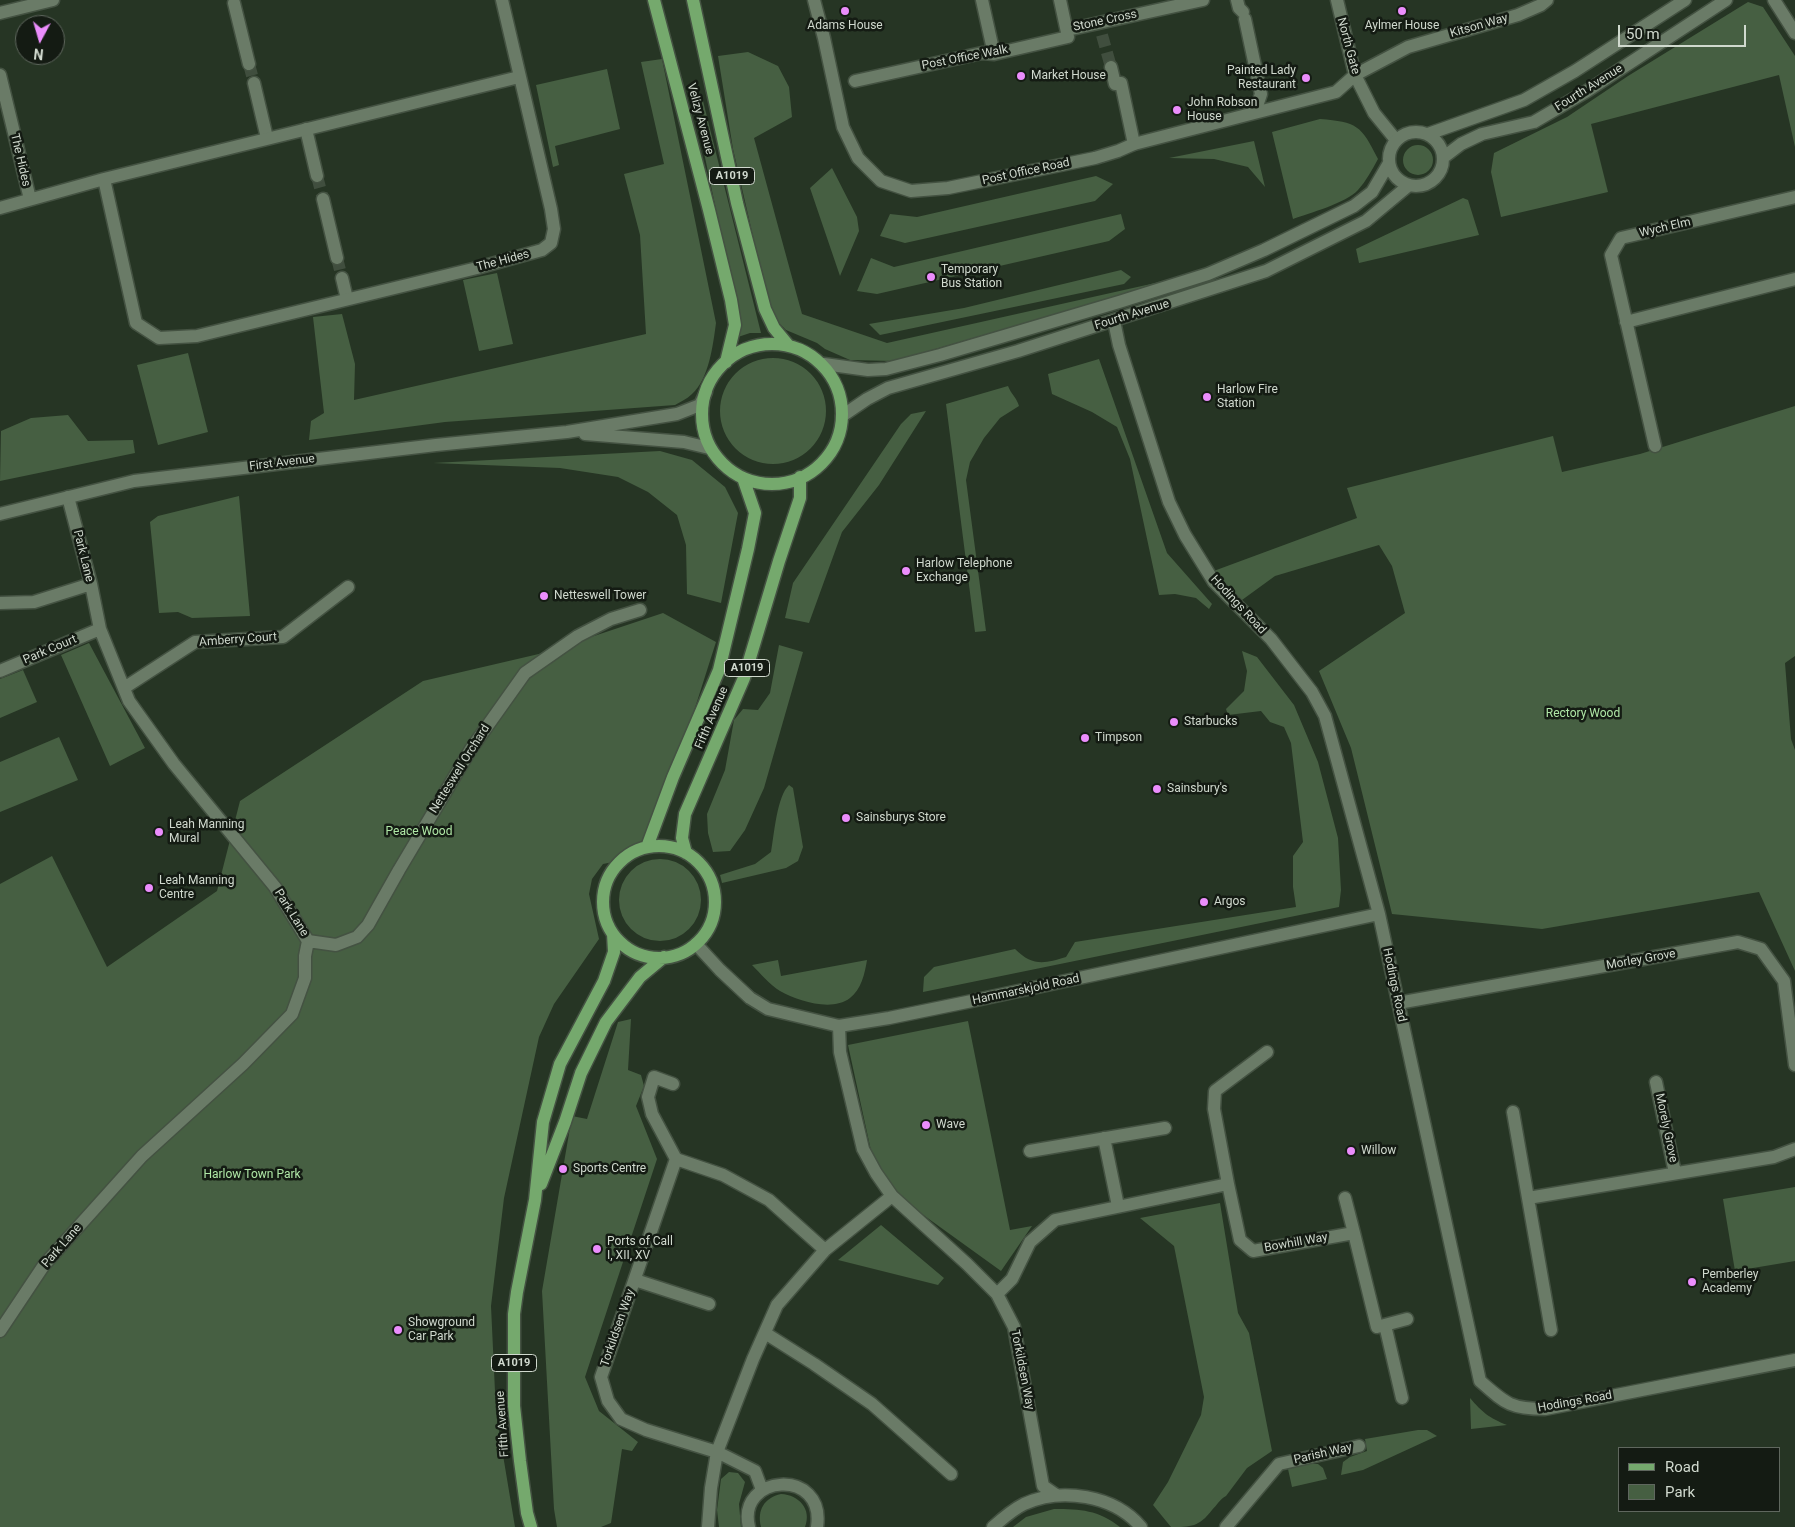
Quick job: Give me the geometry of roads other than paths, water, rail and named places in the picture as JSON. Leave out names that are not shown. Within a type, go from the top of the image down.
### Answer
[{"type":"main road","name":"Velizy Avenue","points":[[654,0],[709,210],[735,325],[726,362]]},
{"type":"main road","name":"Velizy Avenue","points":[[693,0],[737,203],[765,309],[774,328],[788,345]]},
{"type":"main road","points":[[760,345],[788,345],[802,350],[824,364],[840,394],[842,416],[837,440],[830,454],[815,469],[800,477],[777,484],[757,482],[743,478],[728,468],[709,448],[704,430],[702,410],[706,392],[714,375],[726,362],[740,352],[760,345]]},
{"type":"main road","name":"Fifth Avenue","points":[[686,853],[682,838],[685,814],[744,678],[800,498],[800,477]]},
{"type":"main road","name":"Fifth Avenue","points":[[647,847],[673,777],[719,670],[755,513],[743,478]]},
{"type":"main road","points":[[647,847],[674,848],[686,853],[702,867],[711,882],[715,899],[711,922],[705,934],[696,944],[681,953],[664,958],[636,953],[623,945],[613,934],[605,918],[603,900],[607,882],[616,866],[630,854],[647,847]]},
{"type":"main road","name":"Fifth Avenue","points":[[531,1527],[527,1513],[514,1406],[514,1314],[534,1200],[545,1113],[560,1064],[604,981],[614,952],[613,934]]},
{"type":"main road","name":"Fifth Avenue","points":[[534,1200],[565,1122],[581,1073],[606,1022],[640,977],[664,958]]},
{"type":"street","points":[[0,13],[53,0]]},
{"type":"street","name":"The Hides","points":[[104,179],[136,322],[160,338],[196,336],[509,260],[542,250],[551,243],[554,229],[549,196],[502,0]]},
{"type":"street","name":"Post Office Road","points":[[814,0],[843,127],[858,158],[881,181],[911,191],[948,188],[1118,152],[1134,144],[1336,92],[1355,75]]},
{"type":"street","points":[[982,0],[994,54]]},
{"type":"street","points":[[1060,0],[1067,30]]},
{"type":"street","name":"Stone Cross","points":[[1067,30],[1203,0]]},
{"type":"street","name":"North Gate","points":[[1337,0],[1355,75],[1374,113],[1396,140]]},
{"type":"street","name":"Kitson Way","points":[[1355,75],[1408,47],[1518,15],[1541,5],[1547,0]]},
{"type":"street","name":"Fourth Avenue","points":[[1428,134],[1524,100],[1575,71],[1685,0]]},
{"type":"street","name":"Fourth Avenue","points":[[1444,157],[1461,144],[1482,134],[1534,122],[1587,91],[1726,0]]},
{"type":"street","points":[[1774,0],[1795,33]]},
{"type":"street","points":[[234,2],[249,64]]},
{"type":"street","points":[[1245,19],[1261,94],[1255,112]]},
{"type":"street","name":"Post Office Walk","points":[[855,81],[982,53],[994,54],[1068,37],[1067,30]]},
{"type":"street","points":[[1111,67],[1115,84],[1121,82],[1134,144]]},
{"type":"street","name":"The Hides","points":[[0,75],[30,199],[267,138],[519,77]]},
{"type":"street","points":[[254,83],[267,138]]},
{"type":"street","points":[[306,129],[317,176]]},
{"type":"street","points":[[1411,132],[1419,132],[1428,134],[1439,143],[1444,157],[1440,172],[1435,180],[1418,187],[1408,186],[1395,177],[1389,163],[1391,147],[1396,140],[1411,132]]},
{"type":"street","name":"Fourth Avenue","points":[[824,364],[868,370],[886,369],[940,355],[1208,274],[1264,250],[1354,206],[1372,192],[1389,163]]},
{"type":"street","name":"Fourth Avenue","points":[[842,416],[867,399],[888,388],[1018,351],[1266,271],[1366,221],[1408,186]]},
{"type":"street","name":"Wych Elm","points":[[1655,446],[1611,255],[1621,238],[1795,197]]},
{"type":"street","points":[[0,208],[30,199]]},
{"type":"street","points":[[323,199],[337,258]]},
{"type":"street","points":[[342,278],[347,299]]},
{"type":"street","points":[[1626,322],[1795,279]]},
{"type":"street","name":"Hodings Road","points":[[1114,321],[1119,345],[1169,502],[1185,535],[1214,582],[1271,639],[1312,692],[1325,716],[1379,914],[1480,1381],[1502,1400],[1522,1409],[1545,1409],[1795,1360]]},
{"type":"street","name":"First Avenue","points":[[0,514],[134,481],[436,445],[567,432],[677,414],[700,406],[706,392]]},
{"type":"street","name":"First Avenue","points":[[567,432],[684,442],[709,448]]},
{"type":"street","name":"Park Lane","points":[[0,1332],[44,1265],[142,1156],[238,1068],[292,1014],[305,978],[308,942],[275,887],[174,764],[129,701],[100,629],[91,584],[68,497]]},
{"type":"street","points":[[0,602],[34,602],[91,584]]},
{"type":"street","name":"Amberry Court","points":[[124,688],[194,642],[283,637],[348,587]]},
{"type":"street","name":"Netteswell Orchard","points":[[308,942],[336,945],[357,937],[368,925],[471,749],[525,673],[578,636],[611,619],[640,610]]},
{"type":"street","name":"Park Court","points":[[0,671],[100,629]]},
{"type":"street","name":"Hammarskjold Road","points":[[696,944],[750,998],[768,1009],[839,1026],[967,1002],[1379,914]]},
{"type":"street","name":"Morley Grove","points":[[1398,1003],[1738,942],[1761,949],[1784,980],[1795,1065]]},
{"type":"street","name":"Torkildsen Way","points":[[839,1026],[840,1052],[863,1149],[876,1173],[892,1196],[997,1294],[1014,1327],[1043,1486],[1056,1495]]},
{"type":"street","name":"Bowhill Way","points":[[1267,1052],[1215,1090],[1214,1109],[1240,1240],[1253,1251],[1354,1233]]},
{"type":"street","points":[[673,1084],[654,1077],[648,1097],[652,1114],[676,1159],[724,1174],[769,1200],[825,1250]]},
{"type":"street","name":"Morely Grove","points":[[1656,1082],[1675,1173]]},
{"type":"street","points":[[1513,1112],[1551,1330]]},
{"type":"street","points":[[1030,1151],[1165,1128]]},
{"type":"street","points":[[1104,1138],[1118,1206]]},
{"type":"street","points":[[1528,1198],[1774,1157],[1795,1150]]},
{"type":"street","name":"Torkildsen Way","points":[[676,1159],[601,1377],[608,1401],[621,1419],[646,1430],[717,1452],[755,1471],[762,1490]]},
{"type":"street","points":[[997,1294],[1012,1278],[1030,1242],[1055,1220],[1228,1184]]},
{"type":"street","points":[[708,1527],[711,1488],[717,1452],[750,1367],[777,1305],[825,1250],[892,1196]]},
{"type":"street","points":[[1345,1198],[1378,1327],[1407,1319]]},
{"type":"street","name":"Torkildsen Way","points":[[634,1280],[709,1304]]},
{"type":"street","points":[[1385,1325],[1402,1398]]},
{"type":"street","points":[[765,1333],[872,1404],[951,1474]]},
{"type":"street","name":"Parish Way","points":[[1226,1527],[1279,1464],[1360,1446]]},
{"type":"street","points":[[749,1527],[748,1514],[750,1505],[755,1497],[762,1490],[773,1485],[785,1483],[797,1486],[807,1492],[814,1502],[818,1514],[817,1527]]},
{"type":"street","points":[[993,1527],[1006,1515],[1025,1504],[1056,1495],[1079,1495],[1101,1500],[1121,1510],[1141,1527]]},
{"type":"tunnel","points":[[1102,35],[1111,67]]},
{"type":"tunnel","points":[[249,64],[254,83]]},
{"type":"tunnel","points":[[317,176],[323,199]]},
{"type":"tunnel","points":[[337,258],[342,278]]},
{"type":"place","name":"Adams House","points":[[845,11]]},
{"type":"place","name":"Aylmer House","points":[[1402,11]]},
{"type":"place","name":"Market House","points":[[1021,76]]},
{"type":"place","name":"Painted Lady Restaurant","points":[[1306,78]]},
{"type":"place","name":"John Robson House","points":[[1177,110]]},
{"type":"place","name":"Temporary Bus Station","points":[[931,277]]},
{"type":"place","name":"Harlow Fire Station","points":[[1207,397]]},
{"type":"place","name":"Harlow Telephone Exchange","points":[[906,571]]},
{"type":"place","name":"Netteswell Tower","points":[[544,596]]},
{"type":"place","name":"Starbucks","points":[[1174,722]]},
{"type":"place","name":"Timpson","points":[[1085,738]]},
{"type":"place","name":"Sainsbury's","points":[[1157,789]]},
{"type":"place","name":"Sainsburys Store","points":[[846,818]]},
{"type":"place","name":"Leah Manning Mural","points":[[159,832]]},
{"type":"place","name":"Leah Manning Centre","points":[[149,888]]},
{"type":"place","name":"Argos","points":[[1204,902]]},
{"type":"place","name":"Wave","points":[[926,1125]]},
{"type":"place","name":"Willow","points":[[1351,1151]]},
{"type":"place","name":"Sports Centre","points":[[563,1169]]},
{"type":"place","name":"Ports of Call I, XII, XV","points":[[597,1249]]},
{"type":"place","name":"Pemberley Academy","points":[[1692,1282]]},
{"type":"place","name":"Showground Car Park","points":[[398,1330]]},
{"type":"park label","name":"Rectory Wood","points":[[1583,714]]},
{"type":"park label","name":"Peace Wood","points":[[419,832]]},
{"type":"park label","name":"Harlow Town Park","points":[[252,1175]]}]
